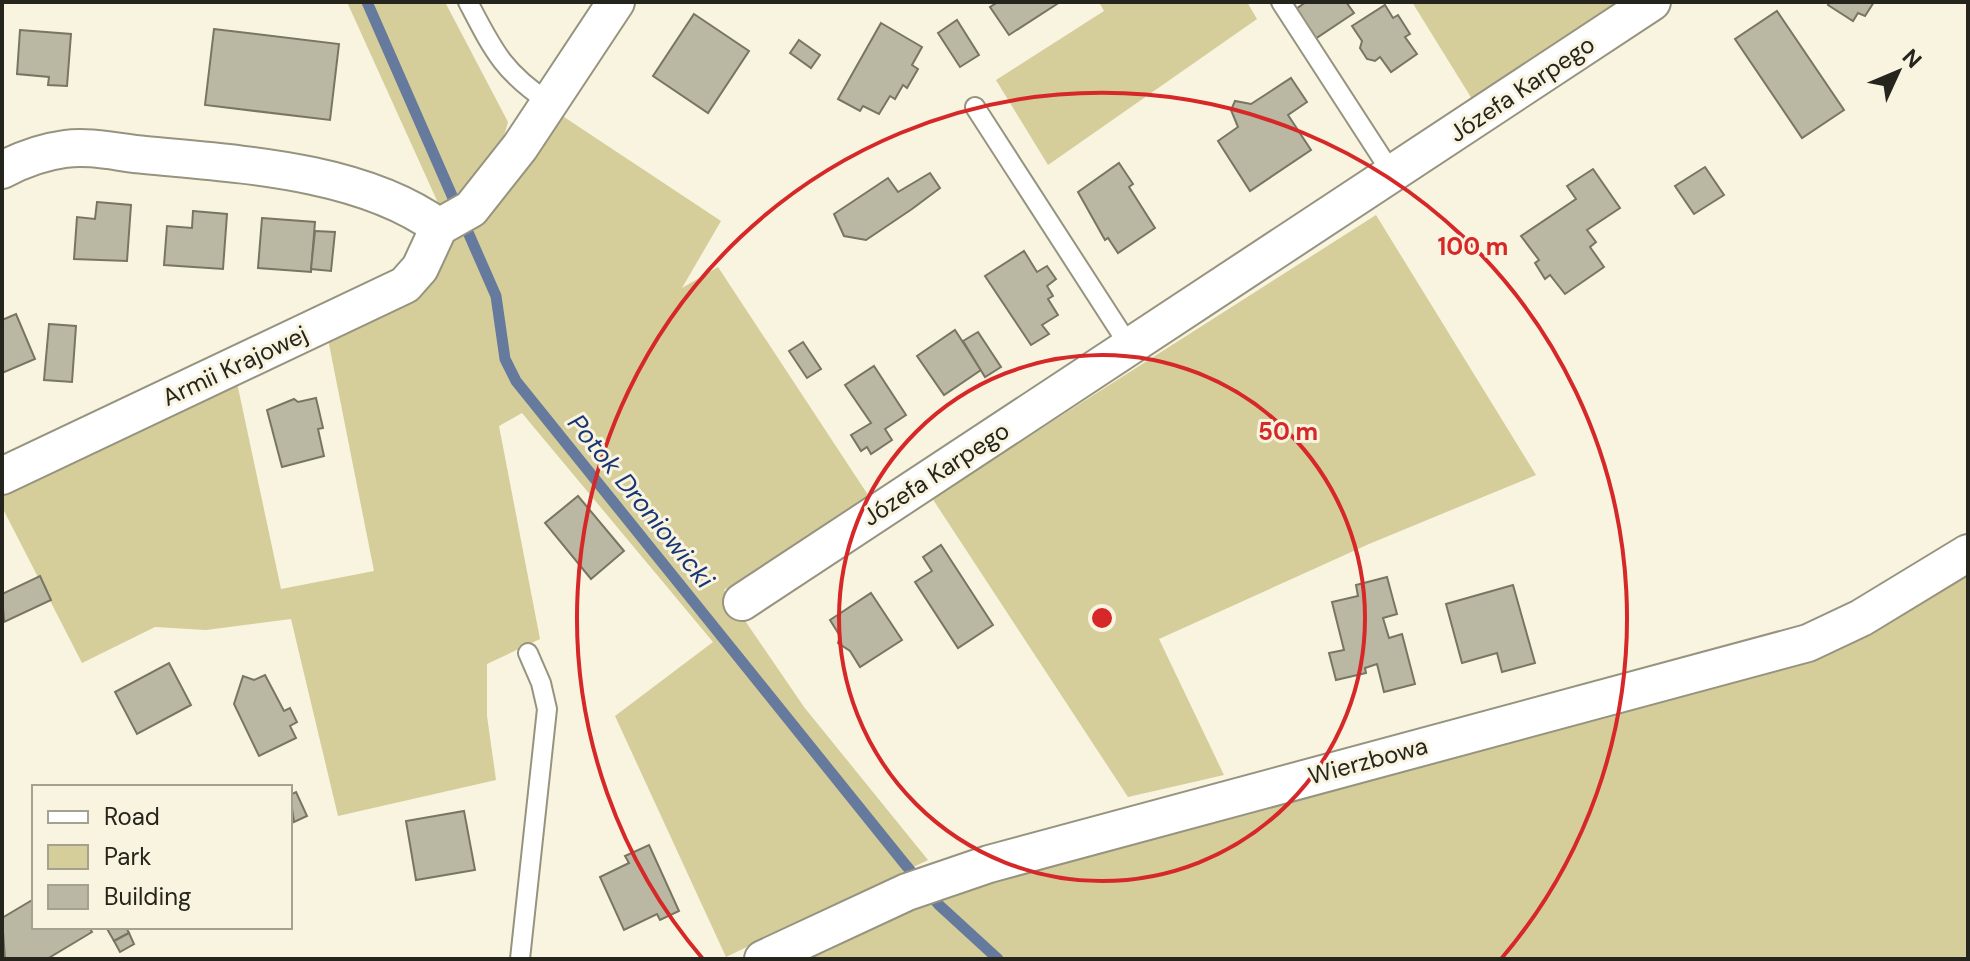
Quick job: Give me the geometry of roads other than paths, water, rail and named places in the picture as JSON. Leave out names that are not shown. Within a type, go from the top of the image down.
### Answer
[{"type":"street","name":"Armii Krajowej","points":[[2,476],[405,285],[454,218],[550,103],[616,2]]},
{"type":"street","name":"Józefa Karpego","points":[[742,602],[1652,2]]},
{"type":"street","points":[[2,170],[28,157],[69,148],[242,164],[317,177],[417,211],[454,218]]},
{"type":"street","name":"Wierzbowa","points":[[763,959],[923,886],[1808,643],[1861,618],[1968,553]]},
{"type":"lane","points":[[468,2],[500,63],[525,87],[550,103]]},
{"type":"lane","points":[[1281,2],[1393,175]]},
{"type":"lane","points":[[975,107],[1130,347]]},
{"type":"lane","points":[[520,959],[547,709],[541,683],[528,653]]},
{"type":"waterway","name":"Potok Droniowicki","points":[[367,2],[496,296],[505,359],[516,381],[939,905],[998,959]]}]
